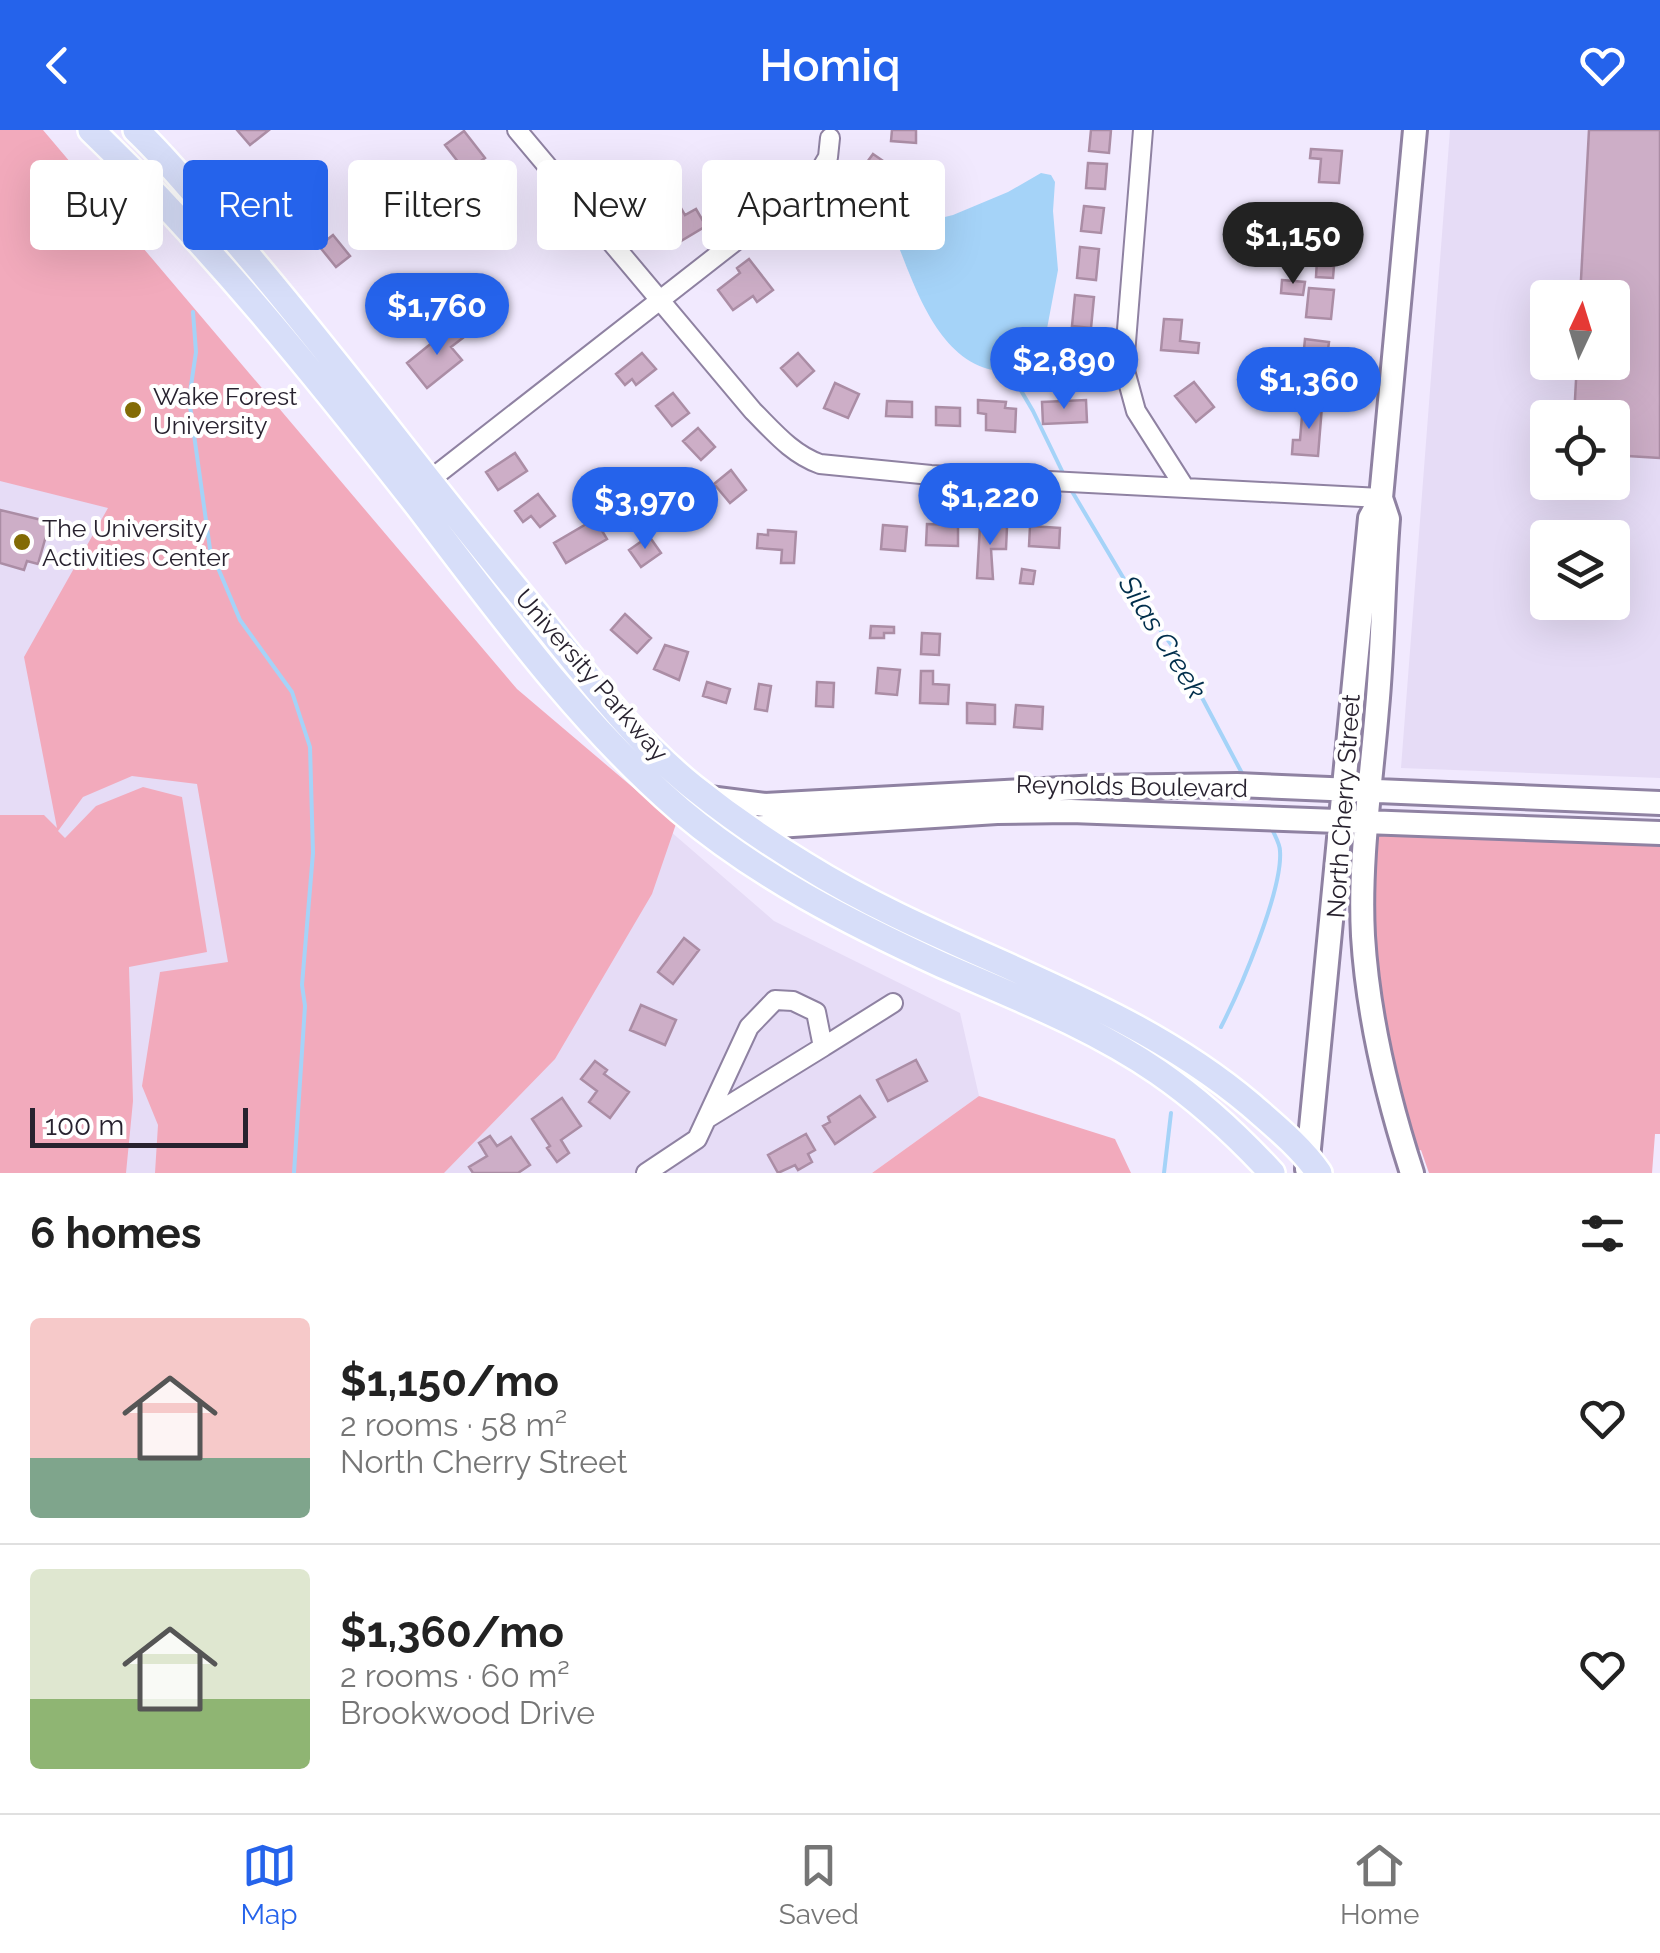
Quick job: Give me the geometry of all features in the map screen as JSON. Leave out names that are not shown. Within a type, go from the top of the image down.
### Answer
[{"type":"main road","name":"University Parkway","points":[[92,130],[139,176],[621,716],[691,785],[806,866],[874,903],[1093,1005],[1169,1045],[1213,1074],[1311,1168]]},
{"type":"main road","name":"North Cherry Street","points":[[1311,1168],[1370,518],[1381,498],[1415,130]]},
{"type":"main road","name":"University Parkway","points":[[149,134],[286,300],[558,688],[626,759],[698,824],[787,886],[872,933],[1079,1026],[1160,1073],[1232,1132],[1272,1173]]},
{"type":"main road","name":"North Cherry Street","points":[[1381,498],[1388,519],[1363,934],[1368,990],[1384,1076],[1412,1173]]},
{"type":"main road","name":"Reynolds Boulevard","points":[[626,759],[654,771],[720,825],[732,829],[1034,811],[1340,818],[1660,833]]},
{"type":"main road","name":"Reynolds Boulevard","points":[[710,798],[757,805],[1098,787],[1237,784],[1660,803]]},
{"type":"street","points":[[517,130],[767,425],[796,452],[820,464],[931,474],[1381,498]]},
{"type":"street","points":[[1143,130],[1124,366],[1136,411],[1185,488]]},
{"type":"street","points":[[418,489],[815,179],[828,157],[830,138]]},
{"type":"street","points":[[646,1173],[696,1139],[749,1027],[775,1000],[793,1002],[816,1012],[823,1047]]},
{"type":"street","points":[[708,1118],[893,1003]]},
{"type":"shaded area","name":"Wake Forest University","points":[[0,130],[30,163],[30,250],[109,250],[508,691],[774,921],[960,1013],[979,1096],[872,1173],[0,1173]]},
{"type":"shaded area","name":"Wake Forest University","points":[[0,130],[43,130],[68,160],[30,160],[30,250],[145,250],[517,689],[676,824],[652,894],[555,1059],[444,1173],[155,1173],[158,1125],[142,1086],[160,972],[228,962],[197,784],[132,776],[83,797],[58,831],[65,838],[96,806],[143,787],[182,797],[207,952],[129,967],[133,1101],[126,1173],[0,1173],[0,815],[44,815],[57,828],[24,657],[108,508],[0,481]]},
{"type":"shaded area","points":[[1450,130],[1660,130],[1660,778],[1401,768]]},
{"type":"shaded area","points":[[1380,834],[1660,845],[1660,1134],[1655,1134],[1652,1173],[1429,1173],[1421,1150],[1416,1151],[1404,1113],[1377,994],[1372,917],[1375,840]]},
{"type":"shaded area","points":[[979,1096],[1115,1139],[1131,1173],[872,1173]]},
{"type":"water","points":[[1041,173],[1051,175],[1055,182],[1058,270],[1046,334],[997,371],[957,352],[942,335],[918,294],[900,250],[945,250],[945,217],[1008,192]]},
{"type":"building","points":[[237,130],[269,130],[250,145]]},
{"type":"building","points":[[892,130],[916,130],[916,143],[891,141]]},
{"type":"building","points":[[1091,130],[1111,130],[1109,153],[1089,151]]},
{"type":"building","points":[[1589,130],[1660,130],[1660,458],[1630,456],[1630,400],[1575,400],[1576,380],[1630,380],[1630,280],[1581,280]]},
{"type":"building","points":[[464,131],[485,158],[457,160],[445,145]]},
{"type":"building","points":[[1311,149],[1342,151],[1339,183],[1319,182],[1321,159],[1310,158]]},
{"type":"building","points":[[1088,163],[1107,164],[1105,189],[1086,188]]},
{"type":"building","points":[[1084,206],[1104,208],[1101,233],[1081,231]]},
{"type":"building","points":[[696,209],[702,228],[682,240],[682,210],[685,215]]},
{"type":"building","points":[[1280,232],[1293,232],[1292,247],[1280,246]]},
{"type":"building","points":[[333,235],[350,256],[336,267],[322,250],[328,250],[328,239]]},
{"type":"building","points":[[1318,241],[1336,242],[1333,278],[1316,277]]},
{"type":"building","points":[[1080,247],[1099,249],[1096,280],[1077,278]]},
{"type":"building","points":[[749,259],[773,290],[757,302],[753,296],[733,310],[718,290],[740,273],[737,268]]},
{"type":"building","points":[[1282,280],[1305,282],[1303,295],[1281,293]]},
{"type":"building","points":[[1309,288],[1334,290],[1331,319],[1306,317]]},
{"type":"building","points":[[1075,295],[1094,297],[1091,328],[1072,326]]},
{"type":"building","points":[[1164,319],[1182,320],[1180,341],[1199,343],[1198,353],[1161,350]]},
{"type":"building","points":[[454,325],[464,337],[451,347],[462,360],[427,388],[407,363]]},
{"type":"building","points":[[1305,339],[1329,342],[1324,381],[1301,379]]},
{"type":"building","points":[[642,353],[656,369],[636,385],[632,379],[625,385],[616,374]]},
{"type":"building","points":[[798,353],[814,371],[797,386],[781,368]]},
{"type":"building","points":[[1194,382],[1214,407],[1196,422],[1175,396]]},
{"type":"building","points":[[835,383],[859,394],[848,418],[824,408]]},
{"type":"building","points":[[673,393],[689,413],[672,426],[656,406]]},
{"type":"building","points":[[978,400],[1006,402],[1005,408],[1016,409],[1015,432],[986,430],[986,414],[978,413]]},
{"type":"building","points":[[1086,400],[1087,422],[1043,424],[1042,402]]},
{"type":"building","points":[[887,401],[912,402],[912,417],[886,416]]},
{"type":"building","points":[[1303,404],[1322,406],[1318,456],[1292,454],[1293,440],[1300,440]]},
{"type":"building","points":[[936,407],[960,408],[960,426],[936,425]]},
{"type":"building","points":[[698,428],[715,447],[701,460],[683,441]]},
{"type":"building","points":[[515,453],[527,471],[498,490],[486,472]]},
{"type":"building","points":[[731,470],[746,490],[730,503],[714,484]]},
{"type":"building","points":[[538,494],[555,516],[540,527],[531,516],[523,522],[515,511]]},
{"type":"building","name":"The University Activities Center","points":[[0,510],[50,522],[38,564],[27,561],[24,570],[0,563]]},
{"type":"building","points":[[595,519],[607,539],[566,563],[554,543]]},
{"type":"building","points":[[927,524],[958,525],[958,546],[926,545]]},
{"type":"building","points":[[883,525],[907,527],[905,551],[881,549]]},
{"type":"building","points":[[980,525],[1007,527],[1006,549],[991,549],[993,579],[977,578]]},
{"type":"building","points":[[1030,526],[1060,528],[1059,548],[1029,546]]},
{"type":"building","points":[[768,530],[796,532],[794,563],[781,563],[782,550],[757,548],[758,534],[768,535]]},
{"type":"building","points":[[649,536],[661,553],[641,567],[629,550]]},
{"type":"building","points":[[1022,569],[1035,571],[1033,584],[1020,583]]},
{"type":"building","points":[[625,614],[651,638],[637,653],[611,630]]},
{"type":"building","points":[[871,626],[894,627],[894,633],[870,638]]},
{"type":"building","points":[[922,633],[940,634],[939,655],[921,654]]},
{"type":"building","points":[[665,645],[688,652],[679,680],[654,669]]},
{"type":"building","points":[[878,668],[900,670],[897,695],[876,693]]},
{"type":"building","points":[[921,671],[933,671],[933,684],[949,685],[948,704],[920,703]]},
{"type":"building","points":[[707,682],[730,689],[726,703],[703,696]]},
{"type":"building","points":[[817,682],[834,683],[833,707],[816,706]]},
{"type":"building","points":[[759,684],[771,686],[767,711],[755,709]]},
{"type":"building","points":[[967,703],[995,705],[995,724],[967,723]]},
{"type":"building","points":[[1016,705],[1043,707],[1042,729],[1014,727]]},
{"type":"building","points":[[684,938],[699,950],[673,984],[658,972]]},
{"type":"building","points":[[641,1005],[676,1020],[665,1045],[630,1030]]},
{"type":"building","points":[[916,1060],[927,1081],[888,1101],[877,1080]]},
{"type":"building","points":[[595,1061],[607,1070],[604,1074],[629,1092],[610,1118],[589,1102],[597,1091],[581,1079]]},
{"type":"building","points":[[860,1096],[875,1117],[835,1144],[823,1126],[830,1122],[828,1117]]},
{"type":"building","points":[[562,1098],[581,1126],[561,1140],[569,1153],[557,1162],[532,1119]]},
{"type":"building","points":[[806,1134],[815,1150],[808,1154],[812,1162],[798,1170],[795,1165],[778,1173],[768,1155]]},
{"type":"building","points":[[490,1136],[497,1146],[511,1137],[530,1165],[518,1173],[473,1173],[469,1167],[487,1156],[479,1143]]},
{"type":"waterway","points":[[193,312],[196,352],[189,399],[210,549],[240,620],[292,692],[310,747],[313,853],[302,985],[305,1006],[294,1173]]},
{"type":"waterway","name":"Silas Creek","points":[[1006,365],[1064,475]]},
{"type":"waterway","name":"Silas Creek","points":[[1070,488],[1127,584],[1181,658],[1244,777]]},
{"type":"waterway","name":"Silas Creek","points":[[1221,1027],[1249,965],[1275,890],[1280,851],[1272,829]]},
{"type":"waterway","name":"Silas Creek","points":[[1164,1173],[1171,1113]]},
{"type":"place","name":"Wake Forest University","points":[[133,410]]},
{"type":"place","name":"The University Activities Center","points":[[22,542]]}]
